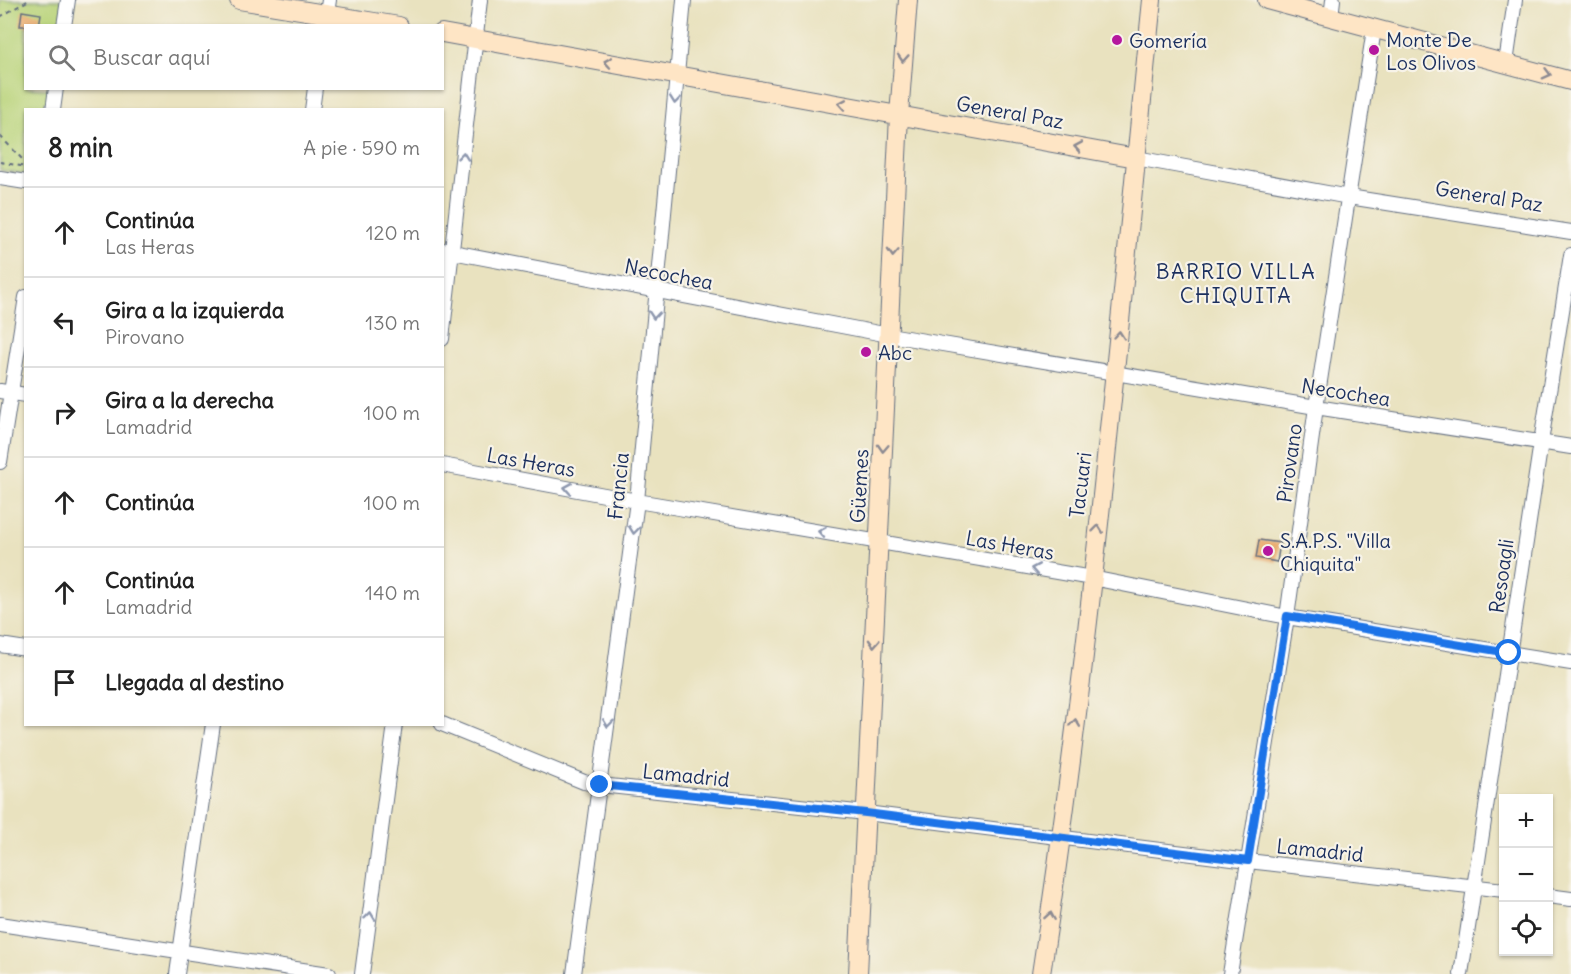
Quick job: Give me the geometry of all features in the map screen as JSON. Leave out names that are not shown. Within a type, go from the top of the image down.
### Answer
[{"type":"street","points":[[64,24],[68,0]]},
{"type":"street","points":[[239,0],[388,24]]},
{"type":"street","points":[[444,310],[448,251],[480,0]]},
{"type":"street","name":"Francia","points":[[574,974],[637,501],[684,0]]},
{"type":"street","name":"Güemes","points":[[858,974],[899,115],[908,0]]},
{"type":"street","name":"Tacuari","points":[[1041,974],[1062,839],[1116,374],[1152,0]]},
{"type":"street","points":[[1267,0],[1332,9],[1374,29],[1571,81]]},
{"type":"street","points":[[1506,63],[1515,0]]},
{"type":"street","name":"Pirovano","points":[[1230,974],[1287,616],[1316,408],[1374,29]]},
{"type":"street","name":"General Paz","points":[[444,33],[1349,197],[1571,232]]},
{"type":"street","points":[[53,108],[56,90]]},
{"type":"street","points":[[312,108],[315,90]]},
{"type":"street","points":[[0,178],[24,182]]},
{"type":"street","name":"Necochea","points":[[448,251],[656,292],[1116,374],[1316,408],[1571,447]]},
{"type":"street","name":"Resoagli","points":[[1461,974],[1540,442],[1571,255]]},
{"type":"street","points":[[0,462],[6,392],[24,306]]},
{"type":"street","points":[[6,392],[24,395]]},
{"type":"street","name":"Las Heras","points":[[444,465],[637,501],[1092,578],[1287,616],[1571,663]]},
{"type":"street","points":[[0,645],[24,649]]},
{"type":"street","name":"Lamadrid","points":[[444,725],[584,782],[600,785],[866,813],[1062,839],[1499,889]]},
{"type":"street","points":[[177,974],[213,726]]},
{"type":"street","points":[[362,974],[395,726]]},
{"type":"street","points":[[1553,897],[1571,899]]},
{"type":"street","points":[[0,924],[329,974]]},
{"type":"path","points":[[0,17],[29,0]]},
{"type":"path","points":[[0,136],[24,163]]},
{"type":"path","points":[[0,162],[24,165]]},
{"type":"green space","points":[[0,0],[65,0],[60,24],[24,24],[24,90],[50,90],[47,108],[24,108],[24,174],[0,170]]},
{"type":"building","points":[[22,11],[41,14],[39,24],[20,26]]},
{"type":"building","name":"S.A.P.S. \"Villa Chiquita\"","points":[[1259,540],[1280,543],[1277,562],[1256,558]]},
{"type":"place","name":"Gomería","points":[[1117,40]]},
{"type":"place","name":"Monte De Los Olivos","points":[[1374,50]]},
{"type":"place","name":"Abc","points":[[866,352]]},
{"type":"place","name":"S.A.P.S. \"Villa Chiquita\"","points":[[1268,551]]},
{"type":"district","name":"BARRIO VILLA CHIQUITA","points":[[1236,283]]},
{"type":"route","points":[[600,785],[866,813],[1248,861],[1287,616],[1509,653]]}]
